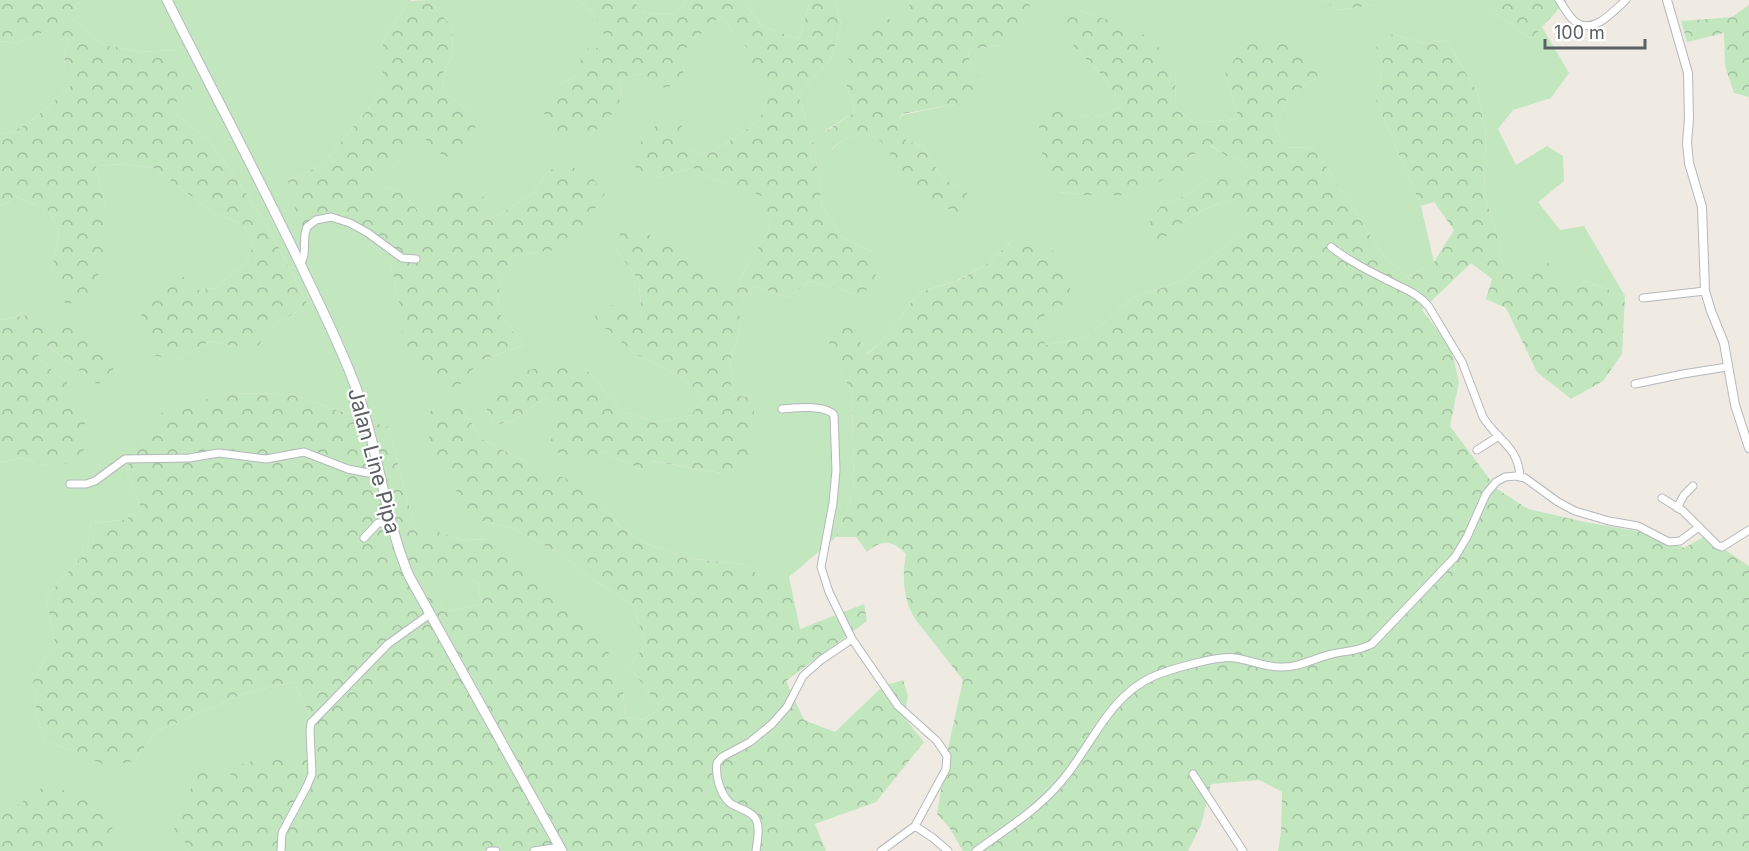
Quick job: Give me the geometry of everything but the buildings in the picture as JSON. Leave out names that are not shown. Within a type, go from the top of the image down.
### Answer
[{"type":"main road","name":"Jalan Line Pipa","points":[[167,0],[276,211],[352,377],[367,421],[397,549],[409,576],[561,849]]},
{"type":"street","points":[[1559,0],[1576,22],[1583,25],[1604,20],[1626,0]]},
{"type":"street","points":[[1667,0],[1688,73],[1687,143],[1689,163],[1702,207],[1706,291],[1711,311],[1724,343],[1735,405],[1749,448]]},
{"type":"street","points":[[301,264],[307,227],[311,222],[331,217],[350,223],[369,233],[402,258],[416,259]]},
{"type":"street","points":[[1331,247],[1356,265],[1410,290],[1423,300],[1462,362],[1483,417],[1518,459],[1520,477]]},
{"type":"street","points":[[1643,298],[1706,291]]},
{"type":"street","points":[[1635,384],[1727,367]]},
{"type":"street","points":[[782,409],[827,409],[834,415],[836,470],[833,503],[820,567],[829,592],[852,639],[898,706],[937,741],[947,756],[946,769],[915,826],[882,851]]},
{"type":"street","points":[[1477,450],[1499,436]]},
{"type":"street","points":[[70,484],[86,484],[95,481],[125,459],[189,458],[219,453],[266,459],[304,452],[348,469],[368,473],[379,472]]},
{"type":"street","points":[[976,851],[1049,795],[1074,766],[1108,713],[1132,690],[1150,678],[1224,658],[1272,666],[1290,666],[1327,655],[1359,650],[1372,644],[1457,554],[1467,537],[1483,498],[1489,489],[1503,478],[1520,477],[1530,481],[1558,502],[1575,511],[1609,521],[1638,526],[1669,542],[1680,541],[1699,527]]},
{"type":"street","points":[[1677,508],[1684,495],[1693,486]]},
{"type":"street","points":[[1662,498],[1677,508],[1717,545],[1722,546],[1749,530]]},
{"type":"street","points":[[364,538],[378,523],[391,523]]},
{"type":"street","points":[[281,851],[282,832],[312,774],[309,730],[311,723],[388,644],[429,614]]},
{"type":"street","points":[[756,851],[758,823],[724,796],[717,774],[717,763],[750,742],[772,724],[787,707],[802,676],[852,639]]},
{"type":"street","points":[[1193,774],[1243,851]]},
{"type":"street","points":[[915,826],[948,851]]},
{"type":"street","points":[[534,851],[561,849]]},
{"type":"street","points":[[490,851],[496,851]]},
{"type":"green space","points":[[0,0],[81,0],[68,15],[102,44],[140,52],[177,50],[192,89],[169,108],[210,142],[241,185],[274,238],[308,305],[276,324],[258,346],[234,346],[210,341],[177,360],[152,355],[141,313],[172,277],[189,277],[198,290],[215,288],[248,261],[253,244],[243,224],[215,214],[154,168],[125,164],[96,166],[107,213],[107,247],[92,294],[66,305],[51,273],[59,231],[48,210],[17,197],[0,206],[0,134],[9,133],[29,122],[74,82],[64,67],[67,37],[48,30],[16,44],[0,42]]},
{"type":"green space","points":[[81,0],[411,0],[383,41],[383,91],[322,165],[288,181],[338,222],[361,234],[391,265],[399,301],[479,361],[523,345],[497,310],[500,282],[512,256],[554,250],[548,171],[533,193],[496,217],[481,221],[425,219],[401,191],[370,184],[398,162],[421,134],[442,155],[471,113],[444,92],[443,73],[452,56],[453,28],[428,0],[578,0],[594,14],[611,47],[577,75],[560,85],[619,107],[622,77],[644,74],[683,76],[684,49],[720,16],[749,50],[772,85],[760,119],[738,136],[706,155],[690,149],[655,178],[693,168],[712,178],[766,197],[770,228],[739,280],[717,280],[697,261],[615,248],[639,281],[642,321],[606,329],[634,353],[680,377],[706,397],[690,416],[653,422],[622,411],[586,369],[486,408],[494,425],[513,421],[546,397],[559,413],[600,451],[641,469],[652,461],[721,473],[755,398],[732,395],[730,362],[741,326],[737,307],[754,286],[788,297],[810,281],[863,296],[875,253],[843,238],[822,206],[814,145],[798,94],[831,59],[841,25],[835,0],[912,0],[899,27],[846,83],[855,112],[826,130],[832,149],[847,138],[862,133],[879,139],[896,160],[968,191],[943,179],[923,147],[907,141],[897,125],[902,115],[955,104],[970,72],[968,50],[1000,45],[1030,5],[1022,0],[1323,0],[1337,10],[1380,4],[1382,0],[1491,0],[1491,10],[1531,39],[1542,27],[1569,73],[1551,98],[1513,110],[1498,129],[1516,165],[1547,146],[1563,156],[1564,181],[1538,202],[1560,230],[1584,226],[1625,296],[1585,281],[1565,295],[1519,270],[1502,264],[1497,233],[1484,195],[1486,133],[1477,92],[1446,40],[1425,44],[1393,34],[1376,46],[1383,69],[1375,98],[1421,206],[1434,262],[1408,277],[1382,254],[1325,164],[1311,148],[1284,147],[1276,127],[1286,100],[1321,73],[1225,72],[1239,119],[1193,123],[1176,107],[1175,69],[1098,17],[1076,9],[1075,48],[1100,73],[1123,106],[1102,116],[1077,117],[1059,192],[1124,195],[1210,145],[1261,174],[1238,185],[1207,179],[1192,193],[1161,206],[1161,241],[1192,215],[1227,200],[1251,214],[1233,240],[1181,281],[1131,299],[1087,337],[1046,345],[1034,322],[1074,296],[1013,240],[987,264],[956,281],[920,292],[882,341],[865,355],[820,321],[852,394],[854,491],[836,537],[789,577],[763,577],[742,564],[684,558],[645,543],[620,527],[604,506],[483,440],[460,406],[458,478],[479,520],[512,528],[559,553],[595,581],[632,604],[646,645],[629,666],[660,707],[644,720],[625,717],[623,687],[491,539],[464,540],[439,532],[416,532],[388,427],[289,394],[227,393],[143,444],[125,469],[142,510],[124,520],[91,523],[87,551],[46,597],[55,643],[33,680],[37,715],[44,741],[70,750],[135,761],[155,732],[245,693],[294,682],[313,722],[306,759],[228,782],[190,848],[186,851],[0,851],[0,463],[20,458],[49,466],[70,385],[37,357],[47,346],[97,383],[28,315],[0,320],[0,206],[17,197],[48,210],[59,231],[51,273],[107,213],[96,166],[125,164],[154,168],[215,214],[243,224],[253,244],[248,261],[215,288],[198,290],[177,360],[210,341],[234,346],[258,345],[276,324],[308,305],[274,238],[241,185],[210,142],[169,108],[177,50],[140,52],[102,44],[68,15]]},
{"type":"green space","points":[[428,0],[453,28],[452,56],[443,73],[444,92],[471,113],[478,136],[461,162],[442,155],[421,135],[398,162],[371,184],[401,191],[425,219],[459,189],[486,198],[481,221],[496,217],[533,193],[548,171],[566,164],[591,176],[605,194],[587,220],[554,250],[512,256],[500,282],[497,310],[523,345],[479,361],[457,389],[424,380],[404,345],[399,301],[391,265],[361,234],[338,222],[300,227],[288,181],[322,165],[383,91],[383,41],[409,1]]},
{"type":"green space","points":[[578,0],[631,0],[647,13],[673,14],[683,6],[686,0],[742,0],[762,26],[799,39],[810,0],[835,0],[841,25],[831,59],[798,94],[814,145],[822,206],[843,238],[875,253],[879,270],[863,296],[810,281],[788,297],[754,286],[738,306],[741,326],[730,362],[732,395],[755,398],[750,461],[721,473],[653,461],[641,469],[600,451],[588,462],[548,450],[559,414],[546,397],[513,421],[494,425],[486,408],[512,376],[545,365],[586,369],[622,411],[653,422],[690,416],[706,397],[680,377],[634,353],[606,329],[590,322],[607,303],[642,320],[639,281],[615,248],[625,221],[697,261],[718,280],[739,280],[770,228],[765,197],[712,178],[693,168],[655,178],[638,173],[630,154],[657,124],[680,122],[690,149],[706,155],[738,136],[760,119],[772,85],[752,79],[741,60],[748,49],[720,16],[685,49],[683,76],[666,89],[644,74],[622,77],[619,107],[587,139],[560,135],[544,113],[560,85],[577,75],[583,49],[610,47],[594,14]]},
{"type":"green space","points":[[631,0],[686,0],[683,6],[673,14],[647,13]]},
{"type":"green space","points":[[742,0],[810,0],[799,39],[762,26]]},
{"type":"green space","points":[[912,0],[1022,0],[1030,5],[1026,28],[1000,45],[968,50],[970,71],[984,80],[980,91],[955,104],[902,114],[897,125],[907,141],[923,147],[943,179],[968,191],[958,214],[919,192],[879,139],[862,133],[847,138],[831,149],[826,131],[855,112],[846,83],[849,56],[867,27],[888,18],[899,26]]},
{"type":"green space","points":[[1323,0],[1382,0],[1381,4],[1337,10]]},
{"type":"green space","points":[[1491,0],[1567,0],[1531,39],[1491,10]]},
{"type":"green space","points":[[1749,5],[1749,97],[1734,93],[1725,66],[1724,33],[1687,42],[1681,21],[1732,17]]},
{"type":"green space","points":[[1076,9],[1122,24],[1152,39],[1175,69],[1176,107],[1193,123],[1239,119],[1225,72],[1250,39],[1281,37],[1307,57],[1321,73],[1286,100],[1276,127],[1284,147],[1311,148],[1325,164],[1382,254],[1408,277],[1434,262],[1454,230],[1434,202],[1421,206],[1375,98],[1383,69],[1376,46],[1393,34],[1425,44],[1446,40],[1477,92],[1486,133],[1484,195],[1497,233],[1502,263],[1519,270],[1548,262],[1565,294],[1585,281],[1625,296],[1622,354],[1603,381],[1571,399],[1537,372],[1506,308],[1486,299],[1492,279],[1471,263],[1422,310],[1451,348],[1459,382],[1450,426],[1497,489],[1528,509],[1648,533],[1684,548],[1705,536],[1749,566],[1749,851],[1278,851],[1282,792],[1259,780],[1211,784],[1201,825],[1188,851],[963,851],[949,827],[937,814],[947,753],[963,680],[911,611],[904,587],[906,554],[896,546],[887,543],[877,545],[867,552],[856,537],[836,537],[854,491],[852,394],[819,320],[855,328],[866,355],[882,341],[920,292],[957,281],[987,264],[1013,240],[1051,247],[1074,297],[1034,322],[1046,345],[1087,337],[1131,299],[1181,281],[1233,240],[1250,214],[1227,200],[1192,215],[1161,241],[1140,236],[1161,206],[1192,193],[1207,179],[1228,176],[1238,185],[1260,174],[1239,160],[1226,156],[1211,145],[1185,159],[1186,171],[1124,195],[1059,192],[1044,169],[1039,125],[1061,103],[1078,117],[1102,116],[1123,106],[1100,73],[1075,48],[1061,23]]},
{"type":"green space","points":[[48,30],[67,36],[64,67],[75,81],[29,122],[9,133],[0,134],[0,42],[16,44]]},
{"type":"green space","points":[[28,315],[70,328],[114,368],[107,381],[97,384],[48,346],[37,357],[70,385],[85,419],[85,448],[75,462],[49,466],[20,458],[0,463],[0,320]]},
{"type":"green space","points":[[227,393],[289,394],[388,427],[416,532],[439,532],[464,540],[491,539],[523,558],[567,601],[611,656],[623,687],[625,717],[644,720],[660,707],[629,666],[646,645],[632,604],[595,581],[559,553],[512,528],[479,520],[455,505],[458,478],[432,464],[428,430],[429,412],[444,403],[460,406],[483,440],[526,462],[579,484],[604,506],[620,527],[645,543],[684,558],[742,564],[763,577],[789,577],[800,629],[864,604],[867,621],[786,681],[804,720],[835,732],[883,686],[903,680],[908,696],[904,717],[924,742],[876,802],[815,824],[826,851],[186,851],[190,848],[174,829],[199,769],[228,781],[234,767],[276,753],[306,759],[313,722],[294,682],[245,693],[155,732],[135,761],[107,766],[44,741],[37,715],[33,680],[55,643],[46,597],[87,551],[91,523],[124,520],[142,510],[125,469],[143,444],[159,414]],"holes":[[[478,580],[481,604],[444,612],[434,585]]]},
{"type":"green space","points":[[478,580],[481,604],[444,612],[433,584]]},
{"type":"green space","points":[[47,784],[95,802],[118,837],[118,851],[0,851],[0,818]]}]
